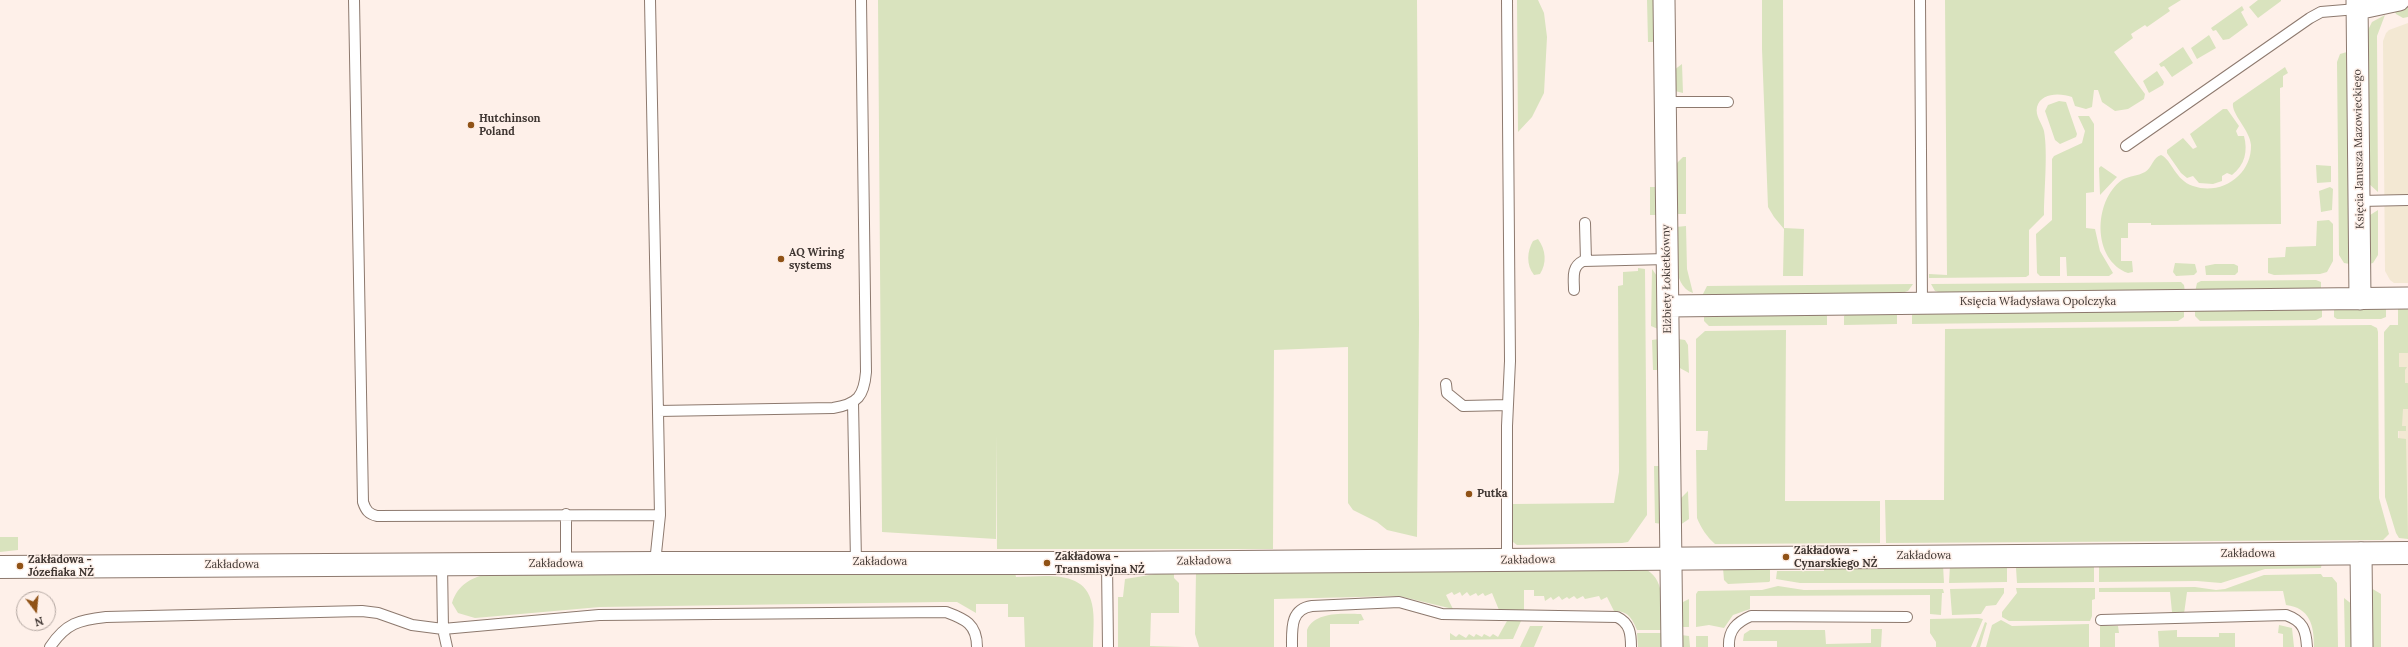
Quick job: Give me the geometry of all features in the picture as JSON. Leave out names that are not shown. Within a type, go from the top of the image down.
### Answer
[{"type":"street","name":"Elżbiety Łokietkówny","points":[[1664,0],[1672,647]]},
{"type":"street","points":[[2357,5],[2399,0]]},
{"type":"street","name":"Księcia Janusza Mazowieckiego","points":[[2357,5],[2360,299]]},
{"type":"street","name":"Księcia Władysława Opolczyka","points":[[1668,306],[1922,302],[2408,298]]},
{"type":"street","points":[[2361,553],[2362,647]]},
{"type":"street","name":"Zakładowa","points":[[0,567],[856,562],[1106,563],[2408,553]]},
{"type":"lane","points":[[354,0],[363,494],[365,509],[370,514],[377,516],[566,514],[660,515]]},
{"type":"lane","points":[[650,0],[660,515],[655,563]]},
{"type":"lane","points":[[658,411],[833,408],[853,402],[861,396],[865,386],[866,372],[861,0]]},
{"type":"lane","points":[[1507,0],[1510,361],[1508,405],[1507,560]]},
{"type":"lane","points":[[1920,0],[1922,302]]},
{"type":"lane","points":[[2126,146],[2310,18],[2321,12],[2357,5]]},
{"type":"lane","points":[[1665,102],[1728,102]]},
{"type":"lane","points":[[2360,201],[2408,200]]},
{"type":"lane","points":[[1585,223],[1586,261]]},
{"type":"lane","points":[[1574,290],[1574,269],[1577,264],[1586,261],[1667,259]]},
{"type":"lane","points":[[1446,384],[1447,393],[1462,406],[1508,405]]},
{"type":"lane","points":[[853,402],[856,562]]},
{"type":"lane","points":[[566,514],[566,564]]},
{"type":"lane","points":[[1106,563],[1108,647]]},
{"type":"lane","points":[[442,564],[443,629],[447,647]]},
{"type":"lane","points":[[1292,647],[1293,622],[1297,613],[1302,608],[1312,606],[1399,602],[1442,614],[1617,617],[1625,623],[1630,631],[1631,647]]},
{"type":"lane","points":[[50,647],[67,627],[80,620],[106,616],[362,611],[378,613],[412,625],[443,629],[598,615],[946,612],[965,619],[974,630],[977,647]]},
{"type":"lane","points":[[2101,620],[2286,615],[2298,621],[2303,626],[2307,647]]},
{"type":"lane","points":[[1729,647],[1728,640],[1734,627],[1740,621],[1751,616],[1908,617]]},
{"type":"shaded area","points":[[2408,23],[2408,283],[2394,283],[2390,280],[2385,271],[2383,41],[2389,30]]},
{"type":"shaded area","points":[[2408,306],[2408,538],[2399,538],[2398,325]]},
{"type":"green space","points":[[878,0],[1417,0],[1419,323],[1417,537],[1387,530],[1377,522],[1353,510],[1348,503],[1348,347],[1274,350],[1273,549],[997,549],[996,434],[996,539],[882,532]]},
{"type":"green space","points":[[1517,0],[1538,0],[1544,13],[1547,37],[1544,93],[1532,117],[1518,132]]},
{"type":"green space","points":[[1647,0],[1654,0],[1655,42],[1648,42]]},
{"type":"green space","points":[[1762,0],[1783,0],[1784,228],[1804,229],[1803,276],[1783,276],[1784,229],[1768,207],[1762,49]]},
{"type":"green space","points":[[1945,0],[2181,0],[2168,8],[2170,11],[2147,27],[2145,25],[2131,34],[2133,38],[2114,52],[2145,94],[2144,99],[2128,109],[2115,111],[2102,102],[2098,90],[2094,90],[2092,107],[2086,109],[2075,106],[2072,97],[2057,94],[2047,96],[2039,102],[2037,113],[2044,131],[2046,150],[2044,215],[2029,230],[2029,275],[2026,277],[1929,278],[1929,274],[1947,275]]},
{"type":"green space","points":[[2258,0],[2281,1],[2258,18],[2249,7]]},
{"type":"green space","points":[[2242,6],[2244,10],[2241,12],[2248,25],[2229,39],[2223,40],[2216,30],[2213,31],[2211,28]]},
{"type":"green space","points":[[2408,7],[2408,17],[2403,18],[2395,12]]},
{"type":"green space","points":[[2385,15],[2377,36],[2378,192],[2368,183],[2367,32],[2372,22]]},
{"type":"green space","points":[[2209,35],[2216,48],[2197,59],[2191,48]]},
{"type":"green space","points":[[2183,47],[2193,63],[2172,77],[2164,66],[2161,67],[2159,64]]},
{"type":"green space","points":[[2347,52],[2350,264],[2344,263],[2339,255],[2337,62],[2340,54]]},
{"type":"green space","points":[[1682,64],[1683,93],[1675,91],[1674,70]]},
{"type":"green space","points":[[2285,67],[2288,73],[2283,76],[2283,87],[2280,88],[2281,224],[2151,225],[2151,223],[2128,223],[2128,238],[2121,238],[2121,261],[2132,261],[2133,272],[2128,273],[2116,266],[2108,256],[2103,243],[2101,230],[2102,215],[2112,189],[2122,180],[2145,172],[2156,158],[2161,155],[2168,161],[2182,179],[2193,186],[2214,188],[2233,180],[2240,174],[2246,165],[2250,156],[2251,145],[2250,139],[2235,112],[2233,103]]},
{"type":"green space","points":[[2157,71],[2164,82],[2163,85],[2149,93],[2143,81]]},
{"type":"green space","points":[[2059,101],[2066,102],[2077,134],[2076,137],[2060,144],[2055,140],[2045,111],[2048,105]]},
{"type":"green space","points":[[2223,109],[2227,109],[2239,126],[2236,131],[2238,136],[2244,136],[2246,147],[2243,162],[2232,175],[2227,173],[2222,176],[2222,181],[2213,184],[2199,183],[2193,176],[2187,178],[2181,173],[2167,153],[2167,150],[2183,138],[2193,149],[2197,147],[2190,134]]},
{"type":"green space","points":[[2078,116],[2089,116],[2094,124],[2094,192],[2086,193],[2086,228],[2095,229],[2100,251],[2113,273],[2109,276],[2067,276],[2066,257],[2060,257],[2060,276],[2040,276],[2037,273],[2036,234],[2052,220],[2052,159],[2054,156],[2082,143],[2085,131]]},
{"type":"green space","points":[[1683,157],[1686,157],[1686,214],[1676,214],[1675,165]]},
{"type":"green space","points":[[2316,165],[2331,166],[2331,182],[2317,183]]},
{"type":"green space","points":[[2101,166],[2117,177],[2100,195],[2099,168]]},
{"type":"green space","points":[[1650,187],[1657,187],[1657,215],[1650,215]]},
{"type":"green space","points":[[2330,187],[2333,189],[2332,210],[2321,212],[2319,191]]},
{"type":"green space","points":[[2378,210],[2378,255],[2373,263],[2369,264],[2367,217]]},
{"type":"green space","points":[[2329,220],[2333,224],[2333,261],[2327,272],[2320,274],[2274,275],[2268,273],[2268,258],[2285,257],[2286,247],[2316,246],[2317,221]]},
{"type":"green space","points":[[1686,226],[1687,269],[1693,293],[1686,289],[1681,282],[1676,264],[1676,227]]},
{"type":"green space","points":[[1538,239],[1543,248],[1545,261],[1540,274],[1534,275],[1531,271],[1528,258],[1533,241]]},
{"type":"green space","points":[[2175,263],[2195,264],[2197,272],[2194,275],[2176,276],[2173,272]]},
{"type":"green space","points":[[2215,264],[2234,264],[2238,266],[2238,272],[2235,275],[2206,275],[2205,266]]},
{"type":"green space","points":[[1638,268],[1645,269],[1647,515],[1628,542],[1517,545],[1513,542],[1513,504],[1614,503],[1619,472],[1618,286],[1623,285],[1623,272],[1638,271]]},
{"type":"green space","points":[[1652,269],[1657,276],[1658,329],[1651,326]]},
{"type":"green space","points":[[2316,280],[2321,282],[2321,291],[2195,292],[2197,283],[2201,281]]},
{"type":"green space","points":[[2181,282],[2184,285],[2185,292],[1946,294],[1935,291],[1931,284]]},
{"type":"green space","points":[[1913,284],[1908,291],[1898,294],[1702,296],[1707,286]]},
{"type":"green space","points":[[2386,306],[2386,317],[2381,319],[2337,319],[2334,317],[2334,307]]},
{"type":"green space","points":[[2398,306],[2408,306],[2408,353],[2399,353],[2399,367],[2407,367],[2405,370],[2405,383],[2408,383],[2408,409],[2403,409],[2402,426],[2406,426],[2406,431],[2398,431],[2398,438],[2406,439],[2408,539],[2399,538],[2396,533],[2385,497],[2384,332],[2390,325],[2398,325]]},
{"type":"green space","points":[[2322,307],[2322,317],[2316,320],[2200,321],[2195,316],[2195,308]]},
{"type":"green space","points":[[2184,308],[2184,317],[2178,321],[1912,324],[1912,315],[1917,311]]},
{"type":"green space","points":[[1893,311],[1897,315],[1897,324],[1844,325],[1844,316],[1848,312]]},
{"type":"green space","points":[[1823,312],[1827,316],[1827,325],[1709,326],[1704,321],[1704,313]]},
{"type":"green space","points":[[2371,325],[2377,328],[2378,332],[2379,498],[2389,534],[2383,540],[1886,543],[1885,500],[1944,500],[1945,329]]},
{"type":"green space","points":[[1786,330],[1785,501],[1880,501],[1880,543],[1715,544],[1702,529],[1697,518],[1696,450],[1707,450],[1708,431],[1696,431],[1696,339],[1705,331]]},
{"type":"green space","points":[[1659,339],[1660,370],[1653,370],[1652,340]]},
{"type":"green space","points":[[1678,339],[1685,340],[1688,345],[1689,373],[1678,367]]},
{"type":"green space","points":[[1654,466],[1660,466],[1662,524],[1655,523]]},
{"type":"green space","points":[[1688,491],[1689,519],[1680,525],[1679,500]]},
{"type":"green space","points":[[0,537],[18,537],[18,550],[0,552]]},
{"type":"green space","points":[[2322,562],[2321,568],[2265,569],[2221,583],[2197,581],[2099,582],[2099,564]]},
{"type":"green space","points":[[2004,564],[2007,568],[2007,582],[1949,583],[1950,565]]},
{"type":"green space","points":[[2019,564],[2094,564],[2094,582],[2017,583],[2016,568]]},
{"type":"green space","points":[[1943,565],[1944,583],[1800,583],[1776,579],[1777,571],[1824,571],[1824,566]]},
{"type":"green space","points":[[1770,566],[1769,582],[1728,584],[1724,580],[1723,568]]},
{"type":"green space","points":[[1647,570],[1658,582],[1662,597],[1662,630],[1637,630],[1629,616],[1623,612],[1614,611],[1607,597],[1601,600],[1599,596],[1585,599],[1583,596],[1577,599],[1574,596],[1569,599],[1567,597],[1562,600],[1559,596],[1553,600],[1551,597],[1545,601],[1544,596],[1534,596],[1534,590],[1524,590],[1524,611],[1499,610],[1492,593],[1485,596],[1483,593],[1478,596],[1476,593],[1470,596],[1467,592],[1462,596],[1460,592],[1454,595],[1452,592],[1446,595],[1453,609],[1399,596],[1274,599],[1274,647],[1199,647],[1195,634],[1196,571]]},
{"type":"green space","points":[[1174,571],[1174,578],[1179,583],[1179,613],[1151,613],[1150,646],[1185,647],[1118,647],[1118,597],[1123,597],[1125,579]]},
{"type":"green space","points":[[1015,572],[1016,577],[1061,577],[1072,580],[1081,585],[1088,593],[1093,609],[1093,647],[1025,647],[1024,617],[1008,617],[1008,604],[976,604],[976,613],[957,602],[941,602],[600,607],[475,618],[458,613],[452,603],[458,591],[467,582],[491,573]]},
{"type":"green space","points":[[2321,574],[2323,577],[2332,577],[2337,583],[2338,647],[2314,647],[2313,632],[2309,619],[2300,610],[2286,605],[2283,591],[2187,592],[2184,614],[2172,612],[2170,592],[2099,592],[2099,588],[2195,587],[2216,590],[2225,589],[2264,575]]},
{"type":"green space","points":[[1778,586],[1804,590],[1943,589],[1944,593],[1942,593],[1941,615],[1930,614],[1930,595],[1750,596],[1750,609],[1733,615],[1724,628],[1709,625],[1696,627],[1696,594],[1698,591],[1762,590]]},
{"type":"green space","points":[[2004,588],[2004,593],[1996,605],[1986,606],[1981,614],[1952,615],[1950,589]]},
{"type":"green space","points":[[2016,588],[2095,588],[2095,599],[2092,600],[2092,616],[2090,621],[2009,621],[2002,617],[2002,612],[2017,593]]},
{"type":"green space","points":[[2371,588],[2381,594],[2381,647],[2372,647]]},
{"type":"green space","points":[[2344,598],[2353,605],[2353,647],[2345,647]]},
{"type":"green space","points":[[1689,599],[1689,627],[1681,627],[1681,603]]},
{"type":"green space","points":[[1339,614],[1361,614],[1364,620],[1359,621],[1359,624],[1330,624],[1330,647],[1307,647],[1307,630],[1316,619]]},
{"type":"green space","points":[[1930,619],[1983,619],[1971,647],[1936,647],[1936,642],[1930,633]]},
{"type":"green space","points":[[2001,620],[2012,626],[2089,624],[2089,647],[1986,647],[1992,625]]},
{"type":"green space","points":[[1507,621],[1521,621],[1513,639],[1450,640],[1450,633],[1456,637],[1459,634],[1466,638],[1469,634],[1474,637],[1476,634],[1482,637],[1484,634],[1490,637],[1493,634],[1498,637]]},
{"type":"green space","points":[[1985,622],[1987,623],[1980,647],[1976,647]]},
{"type":"green space","points":[[2279,625],[2292,628],[2294,647],[2283,647],[2283,634],[2278,633]]},
{"type":"green space","points":[[1530,626],[1543,626],[1534,647],[1520,647]]},
{"type":"green space","points":[[2100,626],[2118,626],[2119,633],[2115,633],[2115,647],[2100,647]]},
{"type":"green space","points":[[1871,629],[1882,629],[1881,647],[1777,647],[1777,641],[1743,641],[1744,634],[1750,630],[1825,630],[1826,644],[1871,643]]},
{"type":"green space","points":[[2177,630],[2177,637],[2219,637],[2219,633],[2235,633],[2235,647],[2159,647],[2158,631]]},
{"type":"green space","points":[[1637,633],[1661,633],[1662,647],[1638,647]]},
{"type":"green space","points":[[1681,635],[1689,636],[1690,647],[1681,647]]},
{"type":"green space","points":[[1696,636],[1708,636],[1708,647],[1696,647]]},
{"type":"place","name":"Hutchinson Poland","points":[[471,125]]},
{"type":"place","name":"AQ Wiring systems","points":[[781,259]]},
{"type":"place","name":"Putka","points":[[1469,494]]},
{"type":"place","name":"Zakładowa - Cynarskiego NŻ","points":[[1786,557]]},
{"type":"place","name":"Zakładowa - Transmisyjna NŻ","points":[[1047,563]]},
{"type":"place","name":"Zakładowa - Józefiaka NŻ","points":[[20,566]]}]
